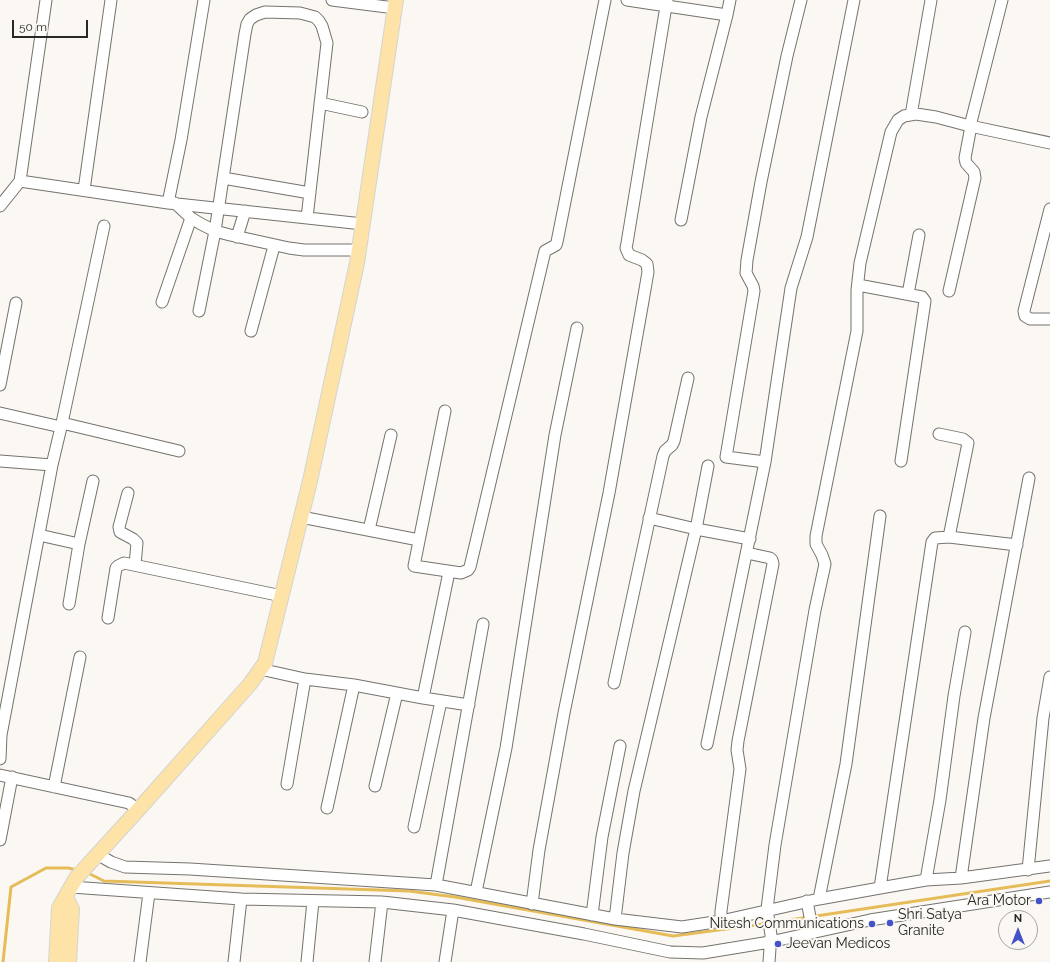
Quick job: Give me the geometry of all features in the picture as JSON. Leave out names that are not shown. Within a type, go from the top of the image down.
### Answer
[{"type":"main road","points":[[56,962],[59,908],[68,892],[97,854],[250,684],[264,663],[301,517],[359,250],[396,4]]},
{"type":"main road","points":[[68,892],[72,909],[69,962]]},
{"type":"street","points":[[0,206],[20,181],[46,0]]},
{"type":"street","points":[[84,190],[112,0]]},
{"type":"street","points":[[172,203],[204,0]]},
{"type":"street","points":[[332,0],[396,4]]},
{"type":"street","points":[[445,411],[414,566],[449,572],[465,572],[470,567],[545,251],[556,245],[557,242],[604,0]]},
{"type":"street","points":[[626,0],[666,3],[727,15]]},
{"type":"street","points":[[681,220],[701,117],[730,0]]},
{"type":"street","points":[[765,462],[726,457],[754,291],[746,273],[747,260],[761,182],[787,56],[801,0]]},
{"type":"street","points":[[708,744],[765,462],[791,288],[807,236],[854,0]]},
{"type":"street","points":[[911,114],[931,0]]},
{"type":"street","points":[[949,291],[975,178],[974,172],[966,163],[964,158],[1002,0]]},
{"type":"street","points":[[532,904],[543,827],[564,713],[609,493],[644,301],[648,272],[647,264],[642,260],[629,255],[627,252],[627,243],[666,3]]},
{"type":"street","points":[[199,311],[219,208],[247,24],[256,14],[264,12],[300,13],[309,15],[319,21],[327,43],[307,218]]},
{"type":"street","points":[[320,103],[362,112]]},
{"type":"street","points":[[769,962],[771,939],[768,913],[776,837],[815,610],[825,564],[816,544],[816,536],[857,331],[860,263],[891,132],[898,120],[911,114],[924,114],[1050,143]]},
{"type":"street","points":[[223,178],[310,193]]},
{"type":"street","points":[[20,181],[172,203],[363,224]]},
{"type":"street","points":[[172,203],[191,218],[215,231],[237,237],[274,246],[304,250],[359,250]]},
{"type":"street","points":[[1050,209],[1046,245],[1024,313],[1025,316],[1030,319],[1050,319]]},
{"type":"street","points":[[237,237],[245,211]]},
{"type":"street","points":[[162,302],[191,218]]},
{"type":"street","points":[[0,759],[1,735],[52,465],[104,226]]},
{"type":"street","points":[[908,294],[918,235]]},
{"type":"street","points":[[251,331],[274,246]]},
{"type":"street","points":[[858,285],[908,294],[925,299],[901,461]]},
{"type":"street","points":[[0,385],[16,303]]},
{"type":"street","points":[[476,892],[506,748],[555,435],[577,328]]},
{"type":"street","points":[[614,683],[663,456],[673,444],[688,378]]},
{"type":"street","points":[[0,414],[61,425],[179,451]]},
{"type":"street","points":[[939,434],[963,439],[968,443],[949,537]]},
{"type":"street","points":[[369,530],[391,435]]},
{"type":"street","points":[[0,460],[52,465]]},
{"type":"street","points":[[615,919],[623,853],[634,791],[696,530],[708,466]]},
{"type":"street","points":[[961,878],[984,718],[1029,478]]},
{"type":"street","points":[[69,604],[79,544],[93,481]]},
{"type":"street","points":[[128,493],[119,527],[120,532],[137,543],[135,565]]},
{"type":"street","points":[[819,899],[846,764],[880,516]]},
{"type":"street","points":[[301,517],[419,540]]},
{"type":"street","points":[[649,518],[696,530],[750,539]]},
{"type":"street","points":[[39,535],[79,544]]},
{"type":"street","points":[[880,888],[932,542],[935,538],[949,537],[1017,545]]},
{"type":"street","points":[[721,921],[721,911],[740,769],[737,750],[738,741],[773,564],[770,558],[747,553]]},
{"type":"street","points":[[108,618],[116,568],[120,564],[124,563],[282,596]]},
{"type":"street","points":[[423,698],[449,572]]},
{"type":"street","points":[[436,885],[483,624]]},
{"type":"street","points":[[926,880],[940,800],[954,696],[965,632]]},
{"type":"street","points":[[54,787],[80,657]]},
{"type":"street","points":[[260,669],[305,679],[354,685],[469,705]]},
{"type":"street","points":[[1028,870],[1044,718],[1050,676]]},
{"type":"street","points":[[287,784],[305,679]]},
{"type":"street","points":[[327,808],[354,685]]},
{"type":"street","points":[[375,786],[397,693]]},
{"type":"street","points":[[414,828],[441,701]]},
{"type":"street","points":[[592,915],[602,837],[620,746]]},
{"type":"street","points":[[0,775],[129,803],[138,810]]},
{"type":"street","points":[[0,840],[12,777]]},
{"type":"street","points":[[97,854],[110,862],[125,868],[190,869],[436,885],[615,919],[682,927],[768,913],[807,904],[819,899],[926,880],[961,878],[1050,866]]},
{"type":"street","points":[[68,892],[149,893],[241,899],[382,902],[453,910],[584,934],[670,952],[703,953],[812,929],[1050,892]]},
{"type":"street","points":[[140,962],[149,893]]},
{"type":"street","points":[[234,962],[241,899]]},
{"type":"street","points":[[307,962],[314,901]]},
{"type":"street","points":[[375,962],[382,902]]},
{"type":"street","points":[[807,904],[812,929]]},
{"type":"street","points":[[445,962],[453,910]]},
{"type":"waterway","points":[[3,962],[11,887],[46,868],[68,868],[77,870]]},
{"type":"waterway","points":[[86,872],[104,881],[409,891],[455,897],[673,936],[1050,881]]},
{"type":"place","name":"Ara Motor","points":[[1039,901]]},
{"type":"place","name":"Shri Satya Granite","points":[[890,923]]},
{"type":"place","name":"Nitesh Communications","points":[[872,924]]},
{"type":"place","name":"Jeevan Medicos","points":[[778,944]]}]
